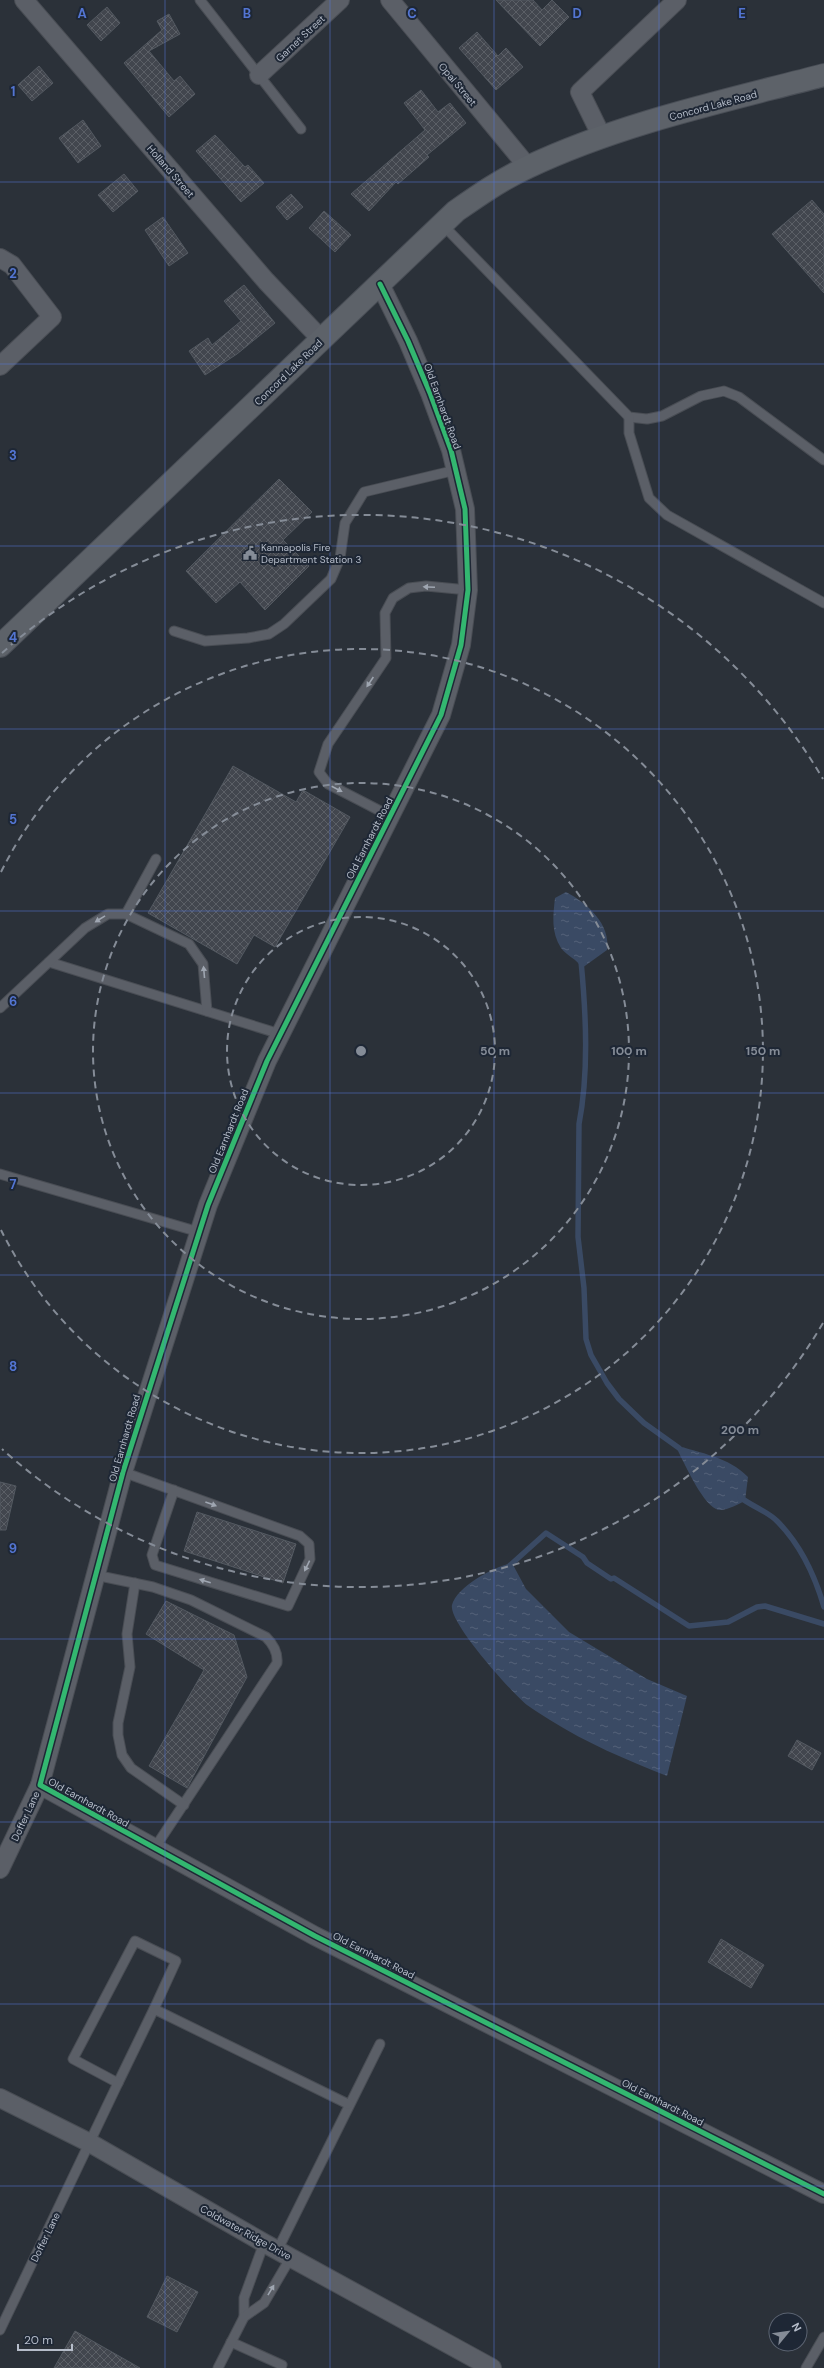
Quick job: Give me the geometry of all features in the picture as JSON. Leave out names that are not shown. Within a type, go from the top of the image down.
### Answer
[{"type":"main road","name":"Concord Lake Road","points":[[2,639],[322,339],[456,211],[488,189],[528,167],[602,137],[700,107],[824,76]]},
{"type":"street","name":"Holland Street","points":[[24,0],[260,275],[322,339]]},
{"type":"street","name":"Garnet Street","points":[[259,75],[340,0]]},
{"type":"street","name":"Opal Street","points":[[390,0],[528,167]]},
{"type":"street","points":[[602,137],[580,92],[677,0]]},
{"type":"street","points":[[0,258],[12,265],[52,317],[0,366]]},
{"type":"street","name":"Old Earnhardt Road","points":[[380,284],[408,341],[430,393],[451,450],[456,470],[464,509],[468,590],[461,645],[441,716],[280,1034],[264,1068],[208,1204],[123,1472],[94,1576],[40,1786],[315,1936],[824,2194]]},
{"type":"street","name":"Doffer Lane","points":[[0,1869],[40,1786]]},
{"type":"street","name":"Coldwater Ridge Drive","points":[[0,2098],[90,2143],[277,2250],[492,2368]]},
{"type":"lane","points":[[200,0],[301,129]]},
{"type":"lane","points":[[442,224],[629,417],[647,419],[662,416],[701,396],[724,391],[739,397],[824,460]]},
{"type":"lane","points":[[629,417],[629,433],[649,498],[667,515],[824,603]]},
{"type":"lane","points":[[174,630],[205,640],[248,638],[269,634],[284,624],[331,579],[340,558],[344,523],[364,492],[456,470]]},
{"type":"lane","points":[[390,816],[328,784],[319,772],[328,744],[386,658],[385,613],[393,598],[409,588],[426,586],[468,590]]},
{"type":"lane","points":[[126,914],[156,859]]},
{"type":"lane","points":[[0,1008],[85,928],[108,914],[126,914],[189,944],[203,964],[207,1011]]},
{"type":"lane","points":[[49,962],[280,1034]]},
{"type":"lane","points":[[0,1174],[199,1232]]},
{"type":"lane","points":[[123,1472],[174,1490],[300,1536],[310,1544],[310,1559],[288,1606],[155,1565],[152,1555],[174,1490]]},
{"type":"lane","points":[[94,1576],[154,1587],[191,1600],[266,1637],[273,1646],[278,1657],[277,1663],[154,1849]]},
{"type":"lane","points":[[135,1583],[127,1634],[130,1667],[118,1716],[118,1735],[122,1755],[131,1768],[184,1805]]},
{"type":"lane","name":"Doffer Lane","points":[[0,2330],[90,2143],[118,2084],[154,2008],[176,1961],[135,1941],[73,2059],[118,2084]]},
{"type":"lane","points":[[154,2008],[348,2104]]},
{"type":"lane","points":[[218,2368],[244,2317],[244,2298],[277,2250],[348,2104],[380,2044]]},
{"type":"lane","points":[[244,2317],[264,2303],[277,2250]]},
{"type":"lane","points":[[806,2368],[824,2337]]},
{"type":"lane","points":[[231,2342],[282,2364],[281,2368]]},
{"type":"water","points":[[566,892],[582,902],[596,915],[605,932],[607,940],[607,950],[582,968],[561,948],[554,930],[553,918],[555,898]]},
{"type":"water","points":[[675,1445],[714,1456],[740,1470],[748,1477],[745,1501],[722,1510],[716,1509],[710,1505],[699,1490]]},
{"type":"water","points":[[512,1563],[526,1589],[569,1632],[647,1679],[687,1696],[667,1776],[592,1744],[527,1705],[508,1687],[470,1641],[453,1614],[452,1605],[455,1598],[469,1584],[478,1578],[496,1568]]},
{"type":"building","points":[[496,0],[533,0],[542,10],[552,0],[569,17],[540,46]]},
{"type":"building","points":[[107,7],[120,23],[101,41],[87,25]]},
{"type":"building","points":[[169,14],[180,34],[149,51],[174,81],[180,76],[195,94],[169,117],[124,63],[162,30],[157,21]]},
{"type":"building","points":[[477,32],[498,56],[506,48],[523,67],[496,90],[459,48]]},
{"type":"building","points":[[39,66],[53,83],[32,101],[18,85]]},
{"type":"building","points":[[421,90],[438,112],[450,103],[466,123],[427,155],[429,157],[398,184],[396,182],[369,211],[351,194],[425,130],[404,103]]},
{"type":"building","points":[[83,120],[101,146],[78,163],[59,138]]},
{"type":"building","points":[[215,135],[245,167],[248,165],[264,183],[241,202],[196,151]]},
{"type":"building","points":[[124,174],[138,191],[113,212],[98,195]]},
{"type":"building","points":[[291,194],[303,207],[287,220],[276,207]]},
{"type":"building","points":[[812,200],[824,214],[824,293],[772,234]]},
{"type":"building","points":[[324,211],[351,235],[335,252],[309,228]]},
{"type":"building","points":[[163,217],[188,253],[169,266],[145,230]]},
{"type":"building","points":[[244,285],[275,323],[237,354],[205,375],[189,351],[208,338],[212,345],[241,321],[224,301]]},
{"type":"building","name":"Kannapolis Fire Department Station 3","points":[[279,479],[312,512],[283,540],[309,566],[265,610],[240,582],[216,603],[186,571]]},
{"type":"building","points":[[233,766],[296,802],[303,790],[350,817],[275,947],[254,935],[237,964],[148,913]]},
{"type":"building","points":[[0,1482],[16,1486],[6,1530],[0,1530]]},
{"type":"building","points":[[197,1512],[296,1544],[283,1583],[184,1551]]},
{"type":"building","points":[[166,1601],[234,1635],[247,1677],[187,1788],[149,1766],[204,1670],[146,1634]]},
{"type":"building","points":[[797,1740],[821,1753],[812,1770],[788,1756]]},
{"type":"building","points":[[721,1939],[764,1965],[751,1988],[708,1962]]},
{"type":"building","points":[[167,2276],[198,2292],[177,2332],[147,2317]]},
{"type":"building","points":[[75,2331],[140,2368],[54,2368]]},
{"type":"waterway","points":[[581,961],[586,1043],[584,1084],[579,1124],[578,1237],[584,1288],[586,1339],[591,1355],[607,1383],[619,1399],[644,1423],[679,1448]]},
{"type":"waterway","points":[[740,1497],[773,1517],[786,1530],[812,1572],[824,1607]]},
{"type":"waterway","points":[[507,1568],[546,1533],[583,1557],[587,1563],[611,1579],[614,1578],[689,1626],[728,1622],[757,1607],[765,1606],[824,1624]]},
{"type":"cycle path","points":[[380,284],[408,341],[430,393],[451,450],[465,509],[468,590],[461,645],[441,715],[267,1061],[208,1205],[123,1472],[40,1785],[315,1936],[824,2194]]},
{"type":"place","name":"Kannapolis Fire Department Station 3","points":[[250,553]]}]
